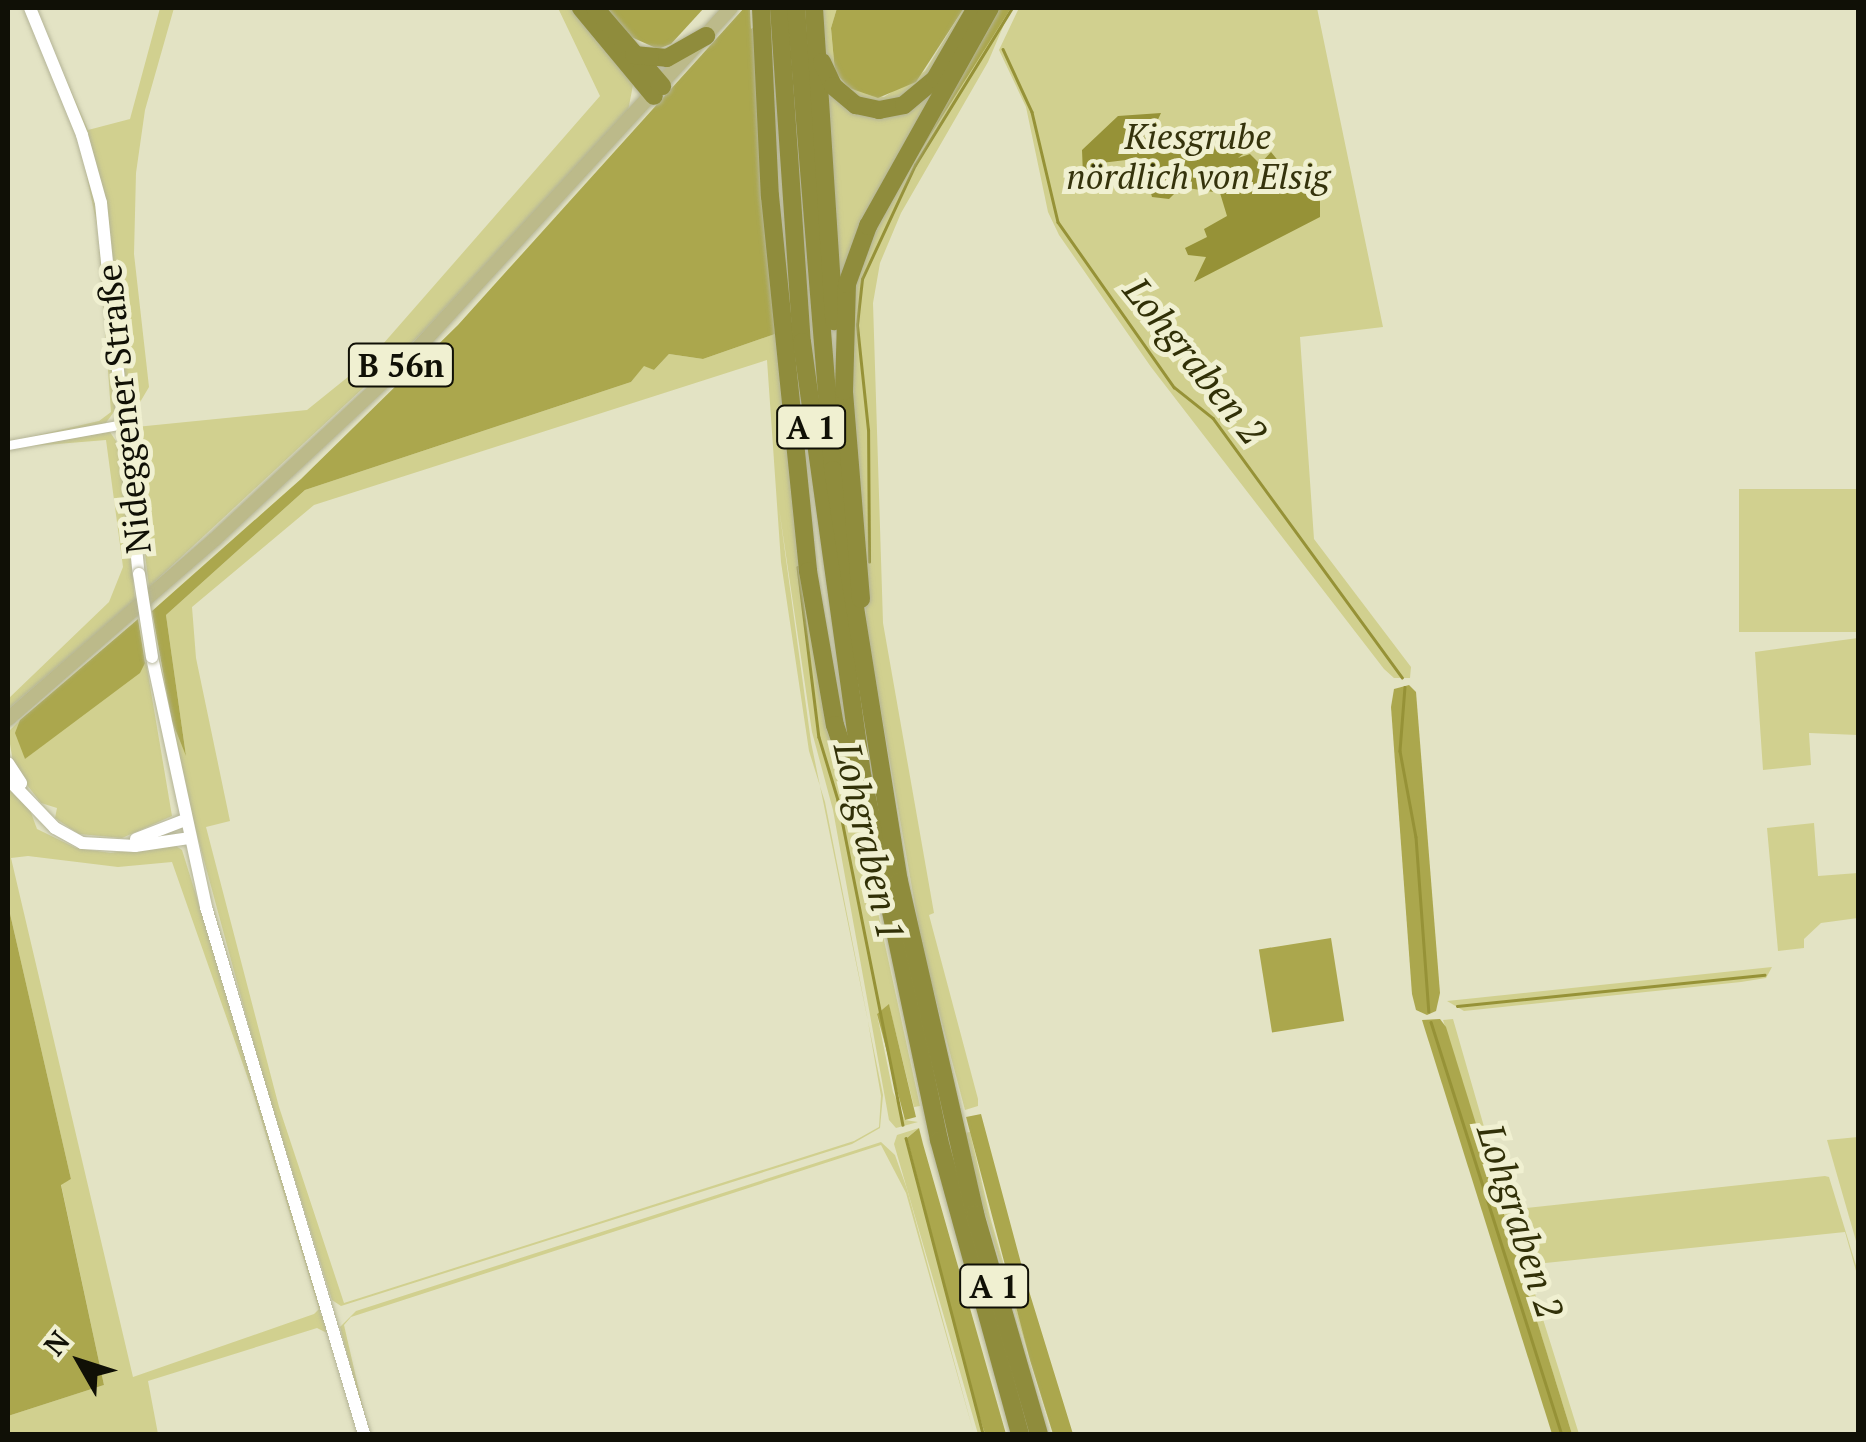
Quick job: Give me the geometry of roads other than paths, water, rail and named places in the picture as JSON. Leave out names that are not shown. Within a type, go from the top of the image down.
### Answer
[{"type":"highway","points":[[581,8],[658,91]]},
{"type":"highway","points":[[595,8],[658,91]]},
{"type":"highway","points":[[761,8],[770,196],[808,571],[835,725],[873,839]]},
{"type":"highway","name":"A 1","points":[[779,8],[816,471],[873,839],[1020,1434]]},
{"type":"highway","name":"A 1","points":[[796,8],[820,341],[860,650],[938,1101]]},
{"type":"highway","points":[[817,8],[826,224],[860,558],[860,650]]},
{"type":"highway","points":[[817,8],[828,79],[849,101],[879,110],[904,106],[927,88],[976,8]]},
{"type":"highway","points":[[844,391],[844,298],[860,241],[990,8]]},
{"type":"highway","points":[[634,55],[666,58],[706,36]]},
{"type":"highway","name":"A 1","points":[[947,1138],[1038,1434]]},
{"type":"main road","name":"Nideggener Straße","points":[[30,8],[98,186],[139,574],[185,820],[364,1434]]},
{"type":"main road","name":"B 56n","points":[[8,719],[361,404],[658,91],[731,8]]},
{"type":"main road","points":[[8,763],[32,802]]},
{"type":"main road","points":[[8,778],[77,841],[123,845],[190,838]]},
{"type":"main road","points":[[123,845],[185,820]]},
{"type":"street","points":[[8,445],[123,424]]},
{"type":"waterway","name":"Lohgraben 1","points":[[869,562],[868,430],[857,325],[862,279],[915,165],[1012,8]]},
{"type":"waterway","name":"Lohgraben 2","points":[[1003,49],[1032,112],[1058,222],[1174,387],[1213,418],[1402,677]]},
{"type":"waterway","name":"Lohgraben 1","points":[[798,567],[819,737],[838,800],[903,1125]]},
{"type":"waterway","name":"Lohgraben 2","points":[[1405,687],[1400,751],[1416,837],[1429,1012]]},
{"type":"waterway","points":[[1457,1006],[1764,975]]},
{"type":"waterway","name":"Lohgraben 2","points":[[1431,1022],[1562,1434]]},
{"type":"waterway","name":"Lohgraben 1","points":[[906,1138],[983,1434]]},
{"type":"park label","name":"Kiesgrube nördlich von Elsig","points":[[1198,156]]}]
